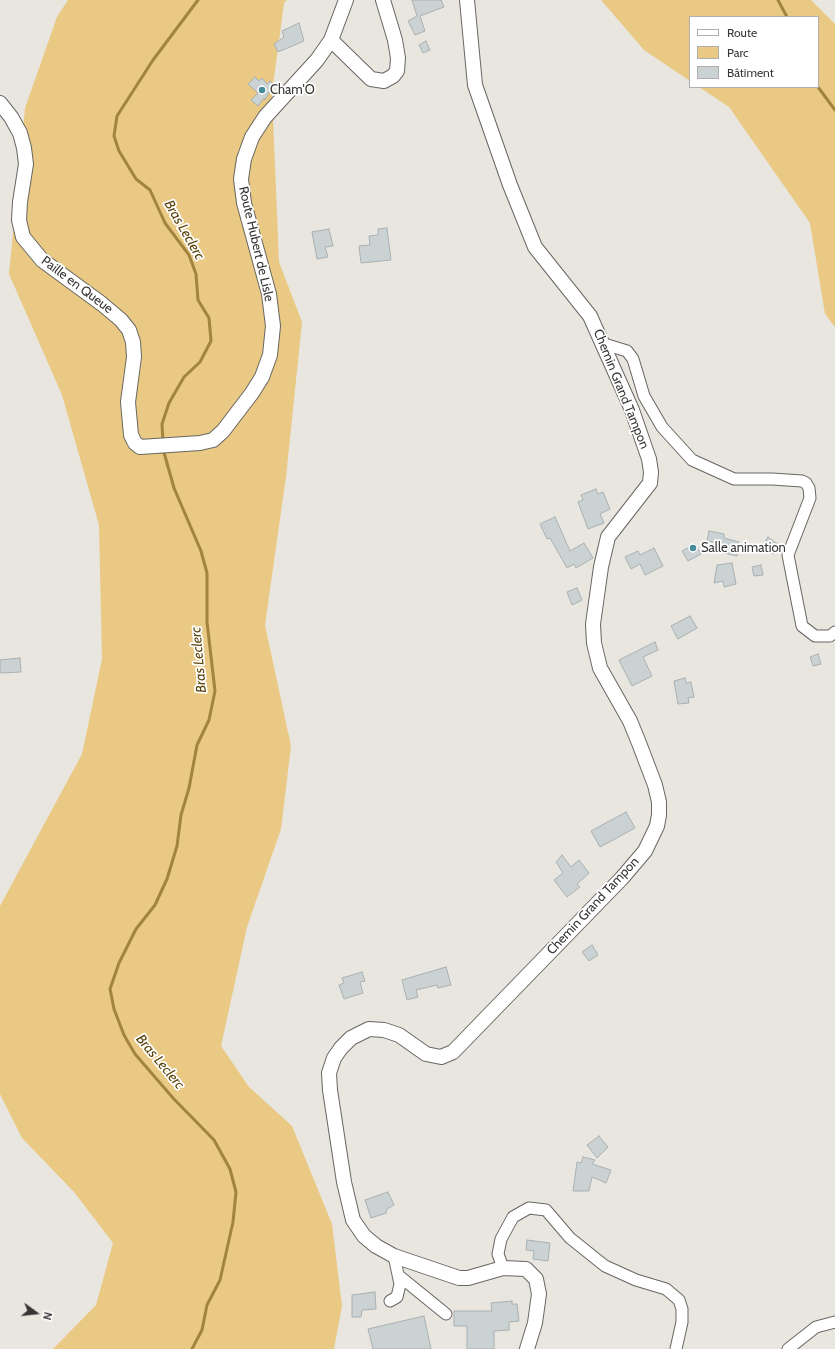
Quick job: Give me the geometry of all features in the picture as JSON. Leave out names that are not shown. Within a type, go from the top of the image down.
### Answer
[{"type":"main road","name":"Route Hubert de Lisle","points":[[140,447],[200,443],[214,440],[223,431],[262,376],[270,355],[273,326],[268,294],[244,203],[241,179],[244,159],[252,137],[265,117],[313,65],[331,40],[346,0]]},
{"type":"main road","points":[[331,40],[371,79],[384,81],[393,76],[397,71],[398,58],[395,40],[383,0]]},
{"type":"main road","name":"Chemin Grand Tampon","points":[[468,0],[475,85],[510,186],[535,247],[590,316],[604,344],[632,410],[649,458],[651,472],[650,483],[608,537],[601,567],[593,624],[594,643],[600,668],[630,721],[655,785],[659,802],[657,826],[645,851],[622,878],[453,1052],[441,1057],[426,1054],[399,1035],[384,1030],[369,1029],[351,1038],[338,1053],[329,1073],[331,1105],[344,1182],[353,1220],[364,1236],[394,1256],[459,1278],[468,1278],[503,1268],[526,1269],[536,1279],[539,1298],[535,1323],[527,1349]]},
{"type":"main road","name":"Paille en Queue","points":[[0,103],[11,117],[20,133],[24,148],[26,164],[20,202],[19,220],[23,237],[42,260],[102,304],[121,320],[129,330],[133,342],[134,357],[128,402],[131,435],[135,443],[140,447]]},
{"type":"lane","points":[[604,344],[627,351],[633,359],[644,396],[662,427],[692,460],[734,479],[772,479],[802,481],[806,483],[809,488],[810,498],[788,555],[802,626],[816,636],[830,636],[835,632]]},
{"type":"lane","points":[[503,1268],[498,1254],[501,1239],[512,1217],[529,1208],[546,1210],[570,1238],[605,1266],[636,1280],[666,1289],[679,1300],[682,1309],[682,1322],[676,1349]]},
{"type":"lane","points":[[390,1301],[397,1297],[400,1284],[394,1256]]},
{"type":"lane","points":[[398,1275],[446,1314]]},
{"type":"lane","points":[[788,1349],[816,1327],[835,1322]]},
{"type":"green space","points":[[68,0],[287,0],[284,3],[272,93],[279,262],[302,322],[286,477],[265,625],[291,746],[281,829],[247,927],[221,1046],[249,1087],[292,1126],[332,1224],[342,1306],[334,1349],[53,1349],[96,1305],[113,1243],[74,1192],[22,1138],[0,1094],[0,906],[82,754],[102,659],[99,525],[62,395],[9,274],[25,108],[57,17]]},
{"type":"green space","points":[[601,0],[811,0],[835,24],[835,327],[825,314],[810,223],[729,107],[700,88],[819,88],[819,16],[689,16],[689,80],[644,50]]},
{"type":"building","points":[[412,0],[441,0],[444,7],[420,16],[425,31],[415,35],[408,21],[417,16]]},
{"type":"building","points":[[299,23],[304,41],[278,52],[274,44],[284,37],[282,31]]},
{"type":"building","points":[[426,41],[430,50],[423,53],[419,45]]},
{"type":"building","name":"Cham'O","points":[[255,77],[259,81],[262,78],[267,84],[270,81],[273,84],[265,100],[264,98],[258,106],[251,100],[258,93],[248,84]]},
{"type":"building","points":[[387,228],[391,260],[361,263],[359,246],[370,245],[369,236],[378,235],[378,229]]},
{"type":"building","points":[[329,229],[333,246],[325,247],[328,257],[317,259],[312,232]]},
{"type":"building","points":[[596,489],[598,494],[603,492],[610,509],[600,514],[604,523],[588,529],[578,502],[583,500],[581,495]]},
{"type":"building","points":[[555,517],[570,551],[584,543],[593,558],[576,568],[574,564],[567,568],[550,538],[547,539],[540,524]]},
{"type":"building","points":[[709,531],[724,534],[724,538],[739,542],[737,556],[720,552],[722,544],[707,541]]},
{"type":"building","points":[[768,537],[779,545],[773,554],[762,547]]},
{"type":"building","name":"Salle animation","points":[[695,544],[701,554],[688,561],[682,551]]},
{"type":"building","points":[[654,548],[663,566],[645,575],[640,564],[631,569],[625,557],[638,551],[640,555]]},
{"type":"building","points":[[732,563],[736,584],[724,587],[723,581],[714,583],[717,565]]},
{"type":"building","points":[[761,565],[763,575],[754,576],[752,567]]},
{"type":"building","points":[[577,588],[582,600],[572,605],[567,592]]},
{"type":"building","points":[[690,616],[697,628],[678,639],[671,626]]},
{"type":"building","points":[[655,642],[658,650],[643,657],[652,676],[632,686],[619,660]]},
{"type":"building","points":[[818,654],[821,664],[813,666],[810,657]]},
{"type":"building","points":[[20,658],[21,672],[0,673],[0,660]]},
{"type":"building","points":[[685,678],[686,683],[691,682],[694,697],[688,698],[689,703],[678,704],[674,681]]},
{"type":"building","points":[[626,812],[635,828],[600,847],[591,831]]},
{"type":"building","points":[[562,855],[571,867],[579,860],[589,873],[577,884],[580,887],[567,897],[554,880],[563,873],[556,862]]},
{"type":"building","points":[[592,945],[598,955],[589,961],[582,952]]},
{"type":"building","points":[[446,967],[451,985],[438,988],[437,985],[416,990],[418,997],[407,1000],[402,980]]},
{"type":"building","points":[[362,972],[365,981],[360,982],[363,993],[344,999],[339,985],[344,983],[342,978]]},
{"type":"building","points":[[599,1136],[608,1147],[597,1158],[587,1145]]},
{"type":"building","points":[[583,1157],[595,1160],[592,1164],[611,1170],[606,1183],[592,1177],[589,1191],[573,1191],[577,1162],[581,1163]]},
{"type":"building","points":[[388,1192],[394,1205],[387,1209],[386,1213],[371,1218],[365,1200]]},
{"type":"building","points":[[527,1240],[550,1243],[548,1261],[533,1259],[534,1251],[526,1250]]},
{"type":"building","points":[[375,1292],[376,1309],[362,1310],[361,1317],[352,1317],[352,1295]]},
{"type":"building","points":[[512,1301],[512,1304],[517,1304],[519,1321],[509,1322],[509,1330],[494,1331],[494,1349],[467,1349],[467,1326],[454,1326],[454,1311],[492,1311],[491,1303]]},
{"type":"building","points":[[424,1316],[431,1349],[373,1349],[368,1329]]},
{"type":"waterway","name":"Bras Leclerc","points":[[163,442],[162,424],[169,403],[184,377],[200,362],[211,341],[209,318],[198,300],[196,274],[189,255],[165,223],[150,190],[136,179],[119,151],[114,136],[117,116],[153,60],[198,0]]},
{"type":"waterway","points":[[778,0],[786,16]]},
{"type":"waterway","points":[[819,88],[835,110]]},
{"type":"waterway","name":"Bras Leclerc","points":[[163,449],[174,488],[201,551],[207,573],[207,622],[215,691],[209,720],[197,745],[189,788],[181,815],[177,846],[167,879],[155,905],[136,929],[119,963],[110,989],[114,1009],[124,1035],[135,1054],[173,1098],[214,1140],[230,1169],[236,1192],[233,1222],[220,1280],[207,1305],[202,1330],[192,1349]]},
{"type":"place","name":"Cham'O","points":[[262,90]]},
{"type":"place","name":"Salle animation","points":[[693,548]]}]
